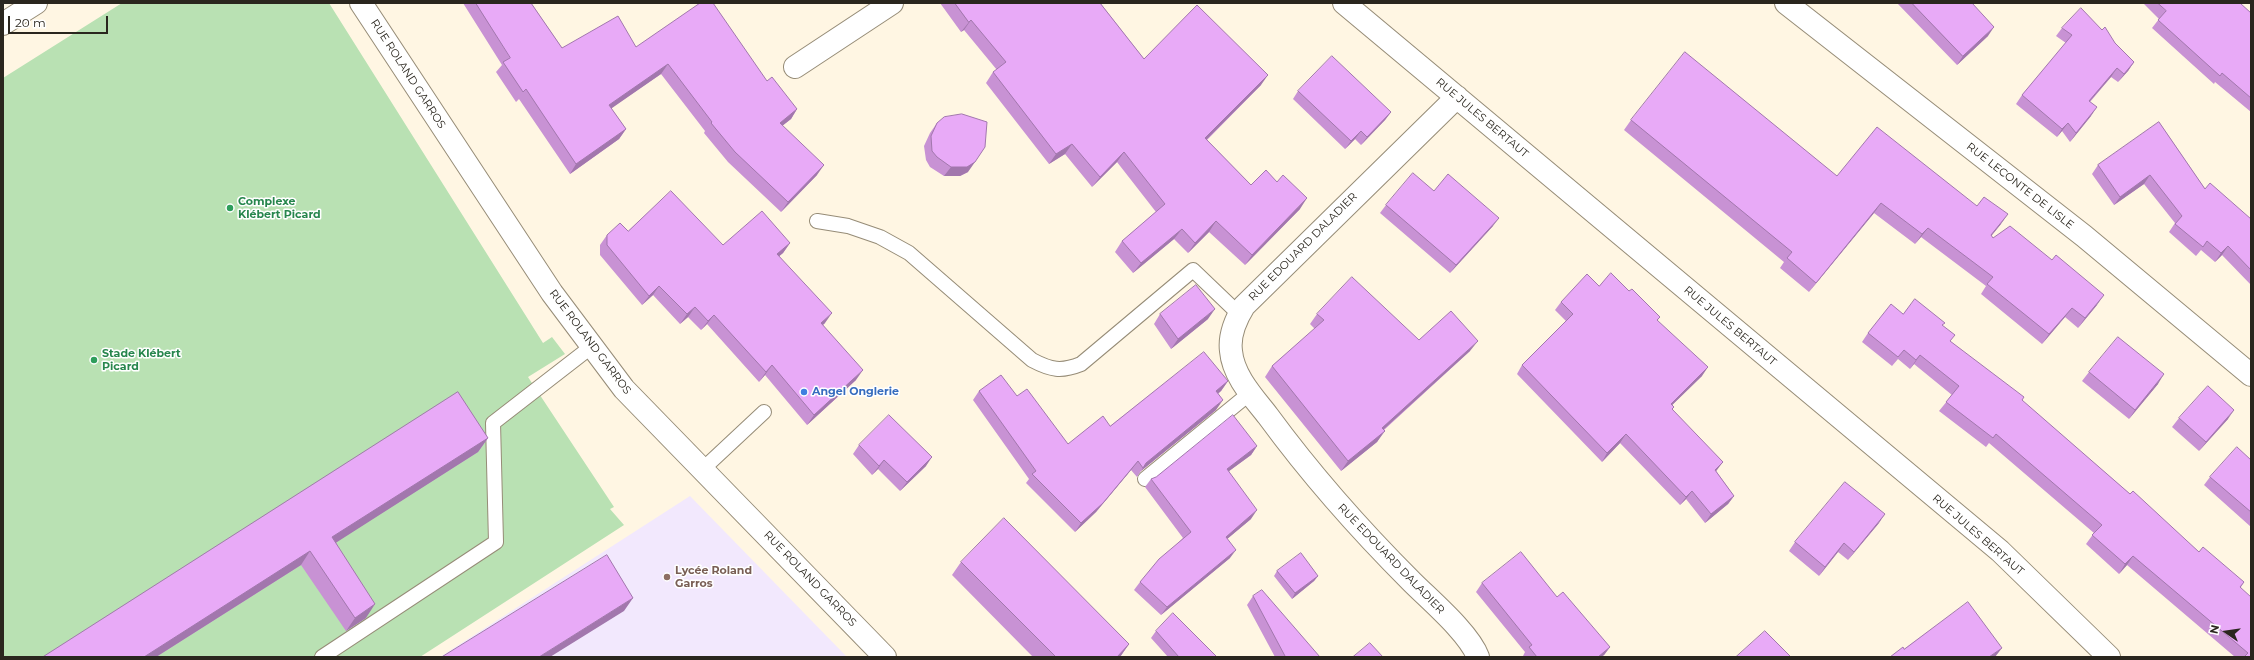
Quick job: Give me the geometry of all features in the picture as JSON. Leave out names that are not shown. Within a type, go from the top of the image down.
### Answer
[{"type":"street","points":[[3,24],[36,3]]},
{"type":"street","name":"RUE ROLAND GARROS","points":[[361,3],[552,293],[624,389],[703,468],[885,657]]},
{"type":"street","points":[[795,67],[892,3]]},
{"type":"street","name":"RUE JULES BERTAUT","points":[[1344,3],[2000,551],[2109,657]]},
{"type":"street","name":"RUE LECONTE DE LISLE","points":[[1786,3],[2084,236],[2251,374]]},
{"type":"street","name":"RUE EDOUARD DALADIER","points":[[1457,97],[1261,287],[1239,314],[1233,328],[1230,351],[1235,368],[1250,393],[1305,467],[1366,536],[1454,624],[1478,657]]},
{"type":"lane","points":[[817,221],[848,226],[880,237],[909,253],[1032,360],[1047,368],[1066,370],[1081,364],[1193,270],[1239,314]]},
{"type":"lane","points":[[322,657],[496,542],[493,423],[591,347]]},
{"type":"lane","points":[[1145,479],[1250,393]]},
{"type":"lane","points":[[703,468],[764,412]]},
{"type":"shaded area","name":"Lycée Roland Garros","points":[[690,496],[847,657],[440,657]]},
{"type":"green space","name":"Complexe Klébert Picard","points":[[122,3],[329,3],[543,343],[552,337],[565,354],[528,377],[614,507],[610,509],[624,525],[420,657],[3,657],[3,78]]},
{"type":"building","points":[[476,3],[531,3],[562,48],[618,16],[636,47],[700,3],[713,3],[767,81],[772,77],[797,109],[780,123],[824,165],[788,202],[735,152],[711,123],[712,122],[668,64],[609,105],[626,129],[576,164],[526,89],[523,92],[503,62],[510,58]]},
{"type":"building","points":[[955,3],[1100,3],[1144,59],[1197,5],[1268,75],[1205,138],[1251,185],[1266,170],[1277,182],[1283,175],[1307,198],[1252,255],[1216,221],[1195,243],[1182,229],[1141,263],[1122,241],[1165,204],[1124,152],[1100,177],[1072,144],[1056,154],[993,72],[1006,62],[971,20],[969,22]]},
{"type":"building","points":[[1912,3],[1972,3],[1994,27],[1963,56]]},
{"type":"building","points":[[2158,3],[2240,3],[2251,13],[2251,98],[2222,73],[2220,76],[2158,20],[2166,11]]},
{"type":"building","points":[[2081,8],[2102,30],[2105,27],[2115,43],[2134,62],[2124,74],[2117,68],[2089,101],[2097,107],[2076,133],[2068,123],[2062,129],[2022,95],[2072,35],[2062,28]]},
{"type":"building","points":[[1685,52],[1837,176],[1877,127],[1977,206],[1984,197],[2008,214],[1991,235],[1993,238],[2010,226],[2052,260],[2056,255],[2104,295],[2085,318],[2072,308],[2049,334],[1987,284],[1993,277],[1928,228],[1922,234],[1881,203],[1816,283],[1787,258],[1792,252],[1631,120]]},
{"type":"building","points":[[1332,56],[1391,112],[1367,137],[1361,131],[1351,141],[1298,91]]},
{"type":"building","points":[[962,114],[987,122],[985,147],[975,162],[967,167],[951,167],[937,157],[932,151],[931,136],[937,123],[944,117]]},
{"type":"building","points":[[2159,122],[2205,189],[2210,183],[2251,219],[2251,270],[2228,246],[2221,253],[2207,241],[2203,247],[2175,224],[2182,216],[2150,175],[2120,197],[2098,165]]},
{"type":"building","points":[[1413,173],[1434,191],[1448,174],[1499,218],[1456,265],[1386,205]]},
{"type":"building","points":[[671,191],[723,245],[762,211],[790,243],[777,254],[832,313],[821,323],[863,370],[814,415],[772,365],[766,372],[714,315],[708,321],[695,307],[687,314],[659,286],[649,296],[607,245],[607,235],[620,223],[628,231]]},
{"type":"building","points":[[1611,273],[1629,291],[1632,289],[1660,317],[1657,320],[1708,367],[1671,404],[1674,407],[1672,409],[1723,462],[1715,470],[1734,496],[1711,514],[1692,491],[1686,497],[1626,434],[1607,453],[1522,365],[1573,314],[1561,302],[1587,274],[1599,286]]},
{"type":"building","points":[[1352,277],[1419,340],[1451,311],[1478,341],[1382,428],[1385,431],[1348,461],[1272,366],[1324,320],[1317,314]]},
{"type":"building","points":[[1196,285],[1215,309],[1178,339],[1160,314]]},
{"type":"building","points":[[1915,299],[1945,323],[1942,325],[1955,335],[1950,341],[2024,397],[2022,400],[2130,494],[2133,491],[2199,552],[2203,547],[2244,582],[2240,587],[2251,597],[2251,657],[2244,657],[2248,653],[2133,556],[2125,564],[2092,535],[2102,525],[1996,434],[1993,438],[1946,402],[1959,386],[1920,355],[1916,360],[1904,350],[1898,357],[1868,333],[1891,304],[1903,314]]},
{"type":"building","points":[[2118,337],[2164,374],[2135,410],[2089,372]]},
{"type":"building","points":[[1204,352],[1228,381],[1216,391],[1223,400],[1146,463],[1143,468],[1138,461],[1103,503],[1081,523],[1032,474],[1036,471],[979,391],[1001,375],[1017,396],[1027,389],[1068,444],[1103,416],[1110,426]]},
{"type":"building","points":[[2208,386],[2234,410],[2206,442],[2179,418]]},
{"type":"building","points":[[458,392],[488,438],[332,537],[375,604],[355,618],[310,551],[144,657],[43,657]]},
{"type":"building","points":[[889,415],[932,457],[907,482],[884,460],[879,466],[859,445]]},
{"type":"building","points":[[1233,415],[1257,446],[1227,469],[1257,510],[1226,537],[1236,550],[1167,607],[1140,582],[1159,559],[1191,532],[1151,479],[1156,477]]},
{"type":"building","points":[[2237,447],[2251,460],[2251,512],[2210,477]]},
{"type":"building","points":[[1845,482],[1885,514],[1854,552],[1844,543],[1825,567],[1795,542]]},
{"type":"building","points":[[1004,518],[1129,644],[1117,657],[1056,657],[961,562]]},
{"type":"building","points":[[1521,552],[1557,597],[1563,592],[1610,647],[1598,657],[1537,657],[1529,647],[1532,645],[1482,583]]},
{"type":"building","points":[[1301,553],[1318,576],[1295,593],[1277,571]]},
{"type":"building","points":[[607,555],[633,598],[539,657],[442,657]]},
{"type":"building","points":[[1262,590],[1320,657],[1284,657],[1285,656],[1253,596]]},
{"type":"building","points":[[1968,602],[2002,648],[1989,657],[1890,657],[1903,647],[1904,649]]},
{"type":"building","points":[[1173,613],[1217,657],[1179,657],[1156,631]]},
{"type":"building","points":[[1765,631],[1791,657],[1736,657]]},
{"type":"building","points":[[1370,643],[1383,657],[1353,657]]},
{"type":"place","name":"Complexe Klébert Picard","points":[[230,208]]},
{"type":"place","name":"Stade Klébert Picard","points":[[94,360]]},
{"type":"place","name":"Angel Onglerie","points":[[804,392]]},
{"type":"place","name":"Lycée Roland Garros","points":[[667,577]]}]
